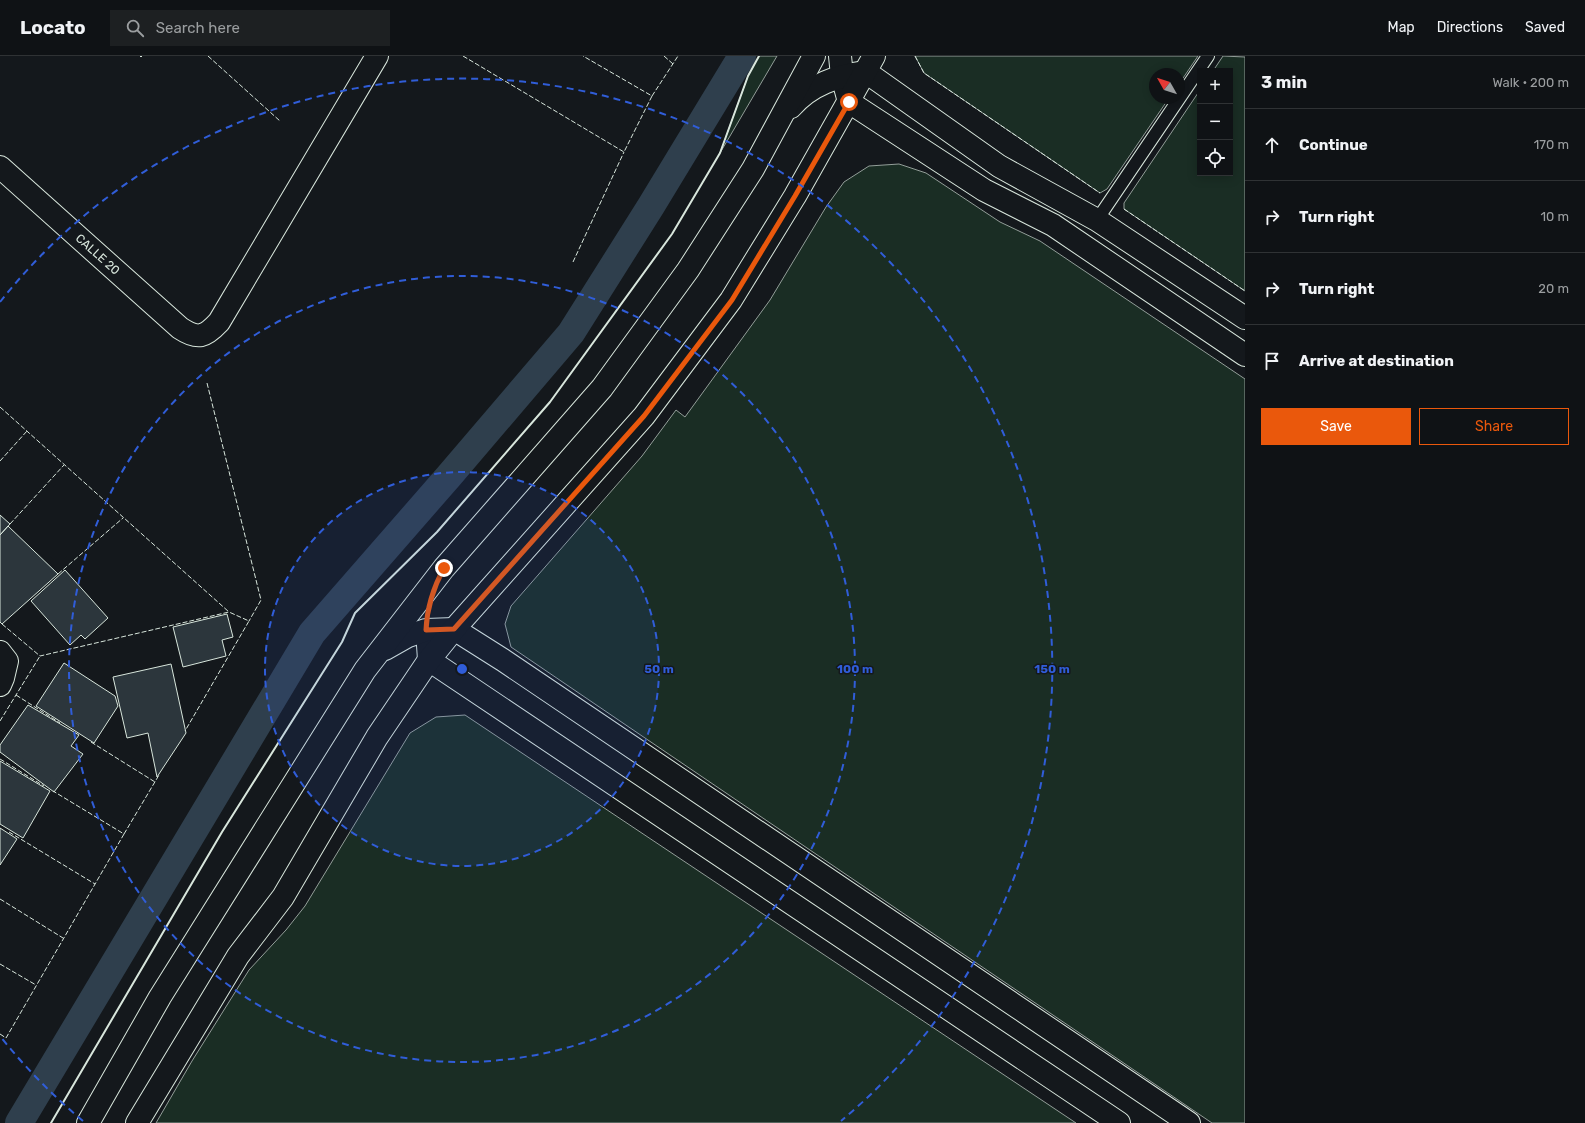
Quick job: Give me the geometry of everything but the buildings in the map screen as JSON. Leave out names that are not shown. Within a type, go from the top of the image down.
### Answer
[{"type":"street","name":"CALLE 20","points":[[0,167],[180,328],[189,334],[199,336],[209,333],[219,322],[377,56]]},
{"type":"street","points":[[88,1123],[160,998],[365,670],[444,568],[602,388],[688,270],[753,169],[814,56]]},
{"type":"street","points":[[779,121],[796,101],[818,86],[841,66],[870,64],[999,166],[1098,220],[1245,318]]},
{"type":"street","points":[[138,1123],[238,956],[283,896],[377,738],[430,660],[454,629],[644,416],[727,306],[795,196],[870,64]]},
{"type":"street","points":[[841,66],[849,102],[984,190],[1053,225],[1245,355]]},
{"type":"street","points":[[444,568],[436,582],[427,613],[426,630],[430,660],[1119,1123]]},
{"type":"street","points":[[365,670],[377,656],[392,644],[408,636],[426,630],[454,629],[509,664],[1189,1123]]},
{"type":"street","points":[[0,652],[7,661],[0,685]]},
{"type":"lane","points":[[1098,220],[1208,56]]},
{"type":"green space","points":[[759,56],[777,56],[720,153],[748,76]]},
{"type":"green space","points":[[915,56],[1198,56],[1185,75],[1185,68],[1149,68],[1149,104],[1165,104],[1107,189],[1100,193],[924,73]]},
{"type":"green space","points":[[1223,56],[1245,57],[1245,291],[1124,209],[1124,203],[1197,94],[1197,176],[1233,176],[1233,68],[1215,68]]},
{"type":"green space","points":[[899,164],[926,173],[1000,222],[1040,241],[1245,379],[1245,1123],[1212,1123],[511,647],[505,624],[511,606],[642,456],[676,410],[685,417],[770,300],[826,207],[844,182],[869,166]]},
{"type":"green space","points":[[465,715],[1076,1123],[156,1123],[192,1061],[249,970],[286,930],[305,906],[410,733],[436,717]]},
{"type":"waterway","points":[[19,1123],[312,633],[571,333],[651,206],[742,56]]},
{"type":"fence","points":[[208,56],[280,121]]},
{"type":"fence","points":[[463,56],[624,152],[652,96],[583,56]]},
{"type":"fence","points":[[664,56],[673,64]]},
{"type":"fence","points":[[652,96],[678,56]]},
{"type":"fence","points":[[915,56],[924,73],[1100,193]]},
{"type":"fence","points":[[573,262],[624,152]]},
{"type":"fence","points":[[1124,209],[1245,291]]},
{"type":"fence","points":[[207,383],[261,600],[249,621]]},
{"type":"fence","points":[[0,407],[229,612]]},
{"type":"fence","points":[[0,461],[27,431]]},
{"type":"fence","points":[[10,524],[64,465]]},
{"type":"fence","points":[[58,574],[123,518]]},
{"type":"fence","points":[[2,624],[40,656],[229,612],[249,621],[185,731]]},
{"type":"fence","points":[[0,721],[40,656]]},
{"type":"fence","points":[[16,695],[60,723]]},
{"type":"fence","points":[[91,742],[155,782]]},
{"type":"fence","points":[[0,759],[44,786]]},
{"type":"fence","points":[[124,834],[159,775]]},
{"type":"fence","points":[[0,1034],[6,1038],[124,834],[53,791]]},
{"type":"fence","points":[[9,832],[95,884]]},
{"type":"fence","points":[[0,899],[63,938]]},
{"type":"fence","points":[[0,964],[36,985]]},
{"type":"wall","points":[[51,1123],[222,832],[342,642],[355,613],[437,532],[550,402],[672,234],[720,153],[748,76],[759,56]]},
{"type":"route","points":[[444,568],[436,582],[431,597],[427,613],[426,630],[454,629],[644,416],[732,300],[795,196],[849,102]]}]
